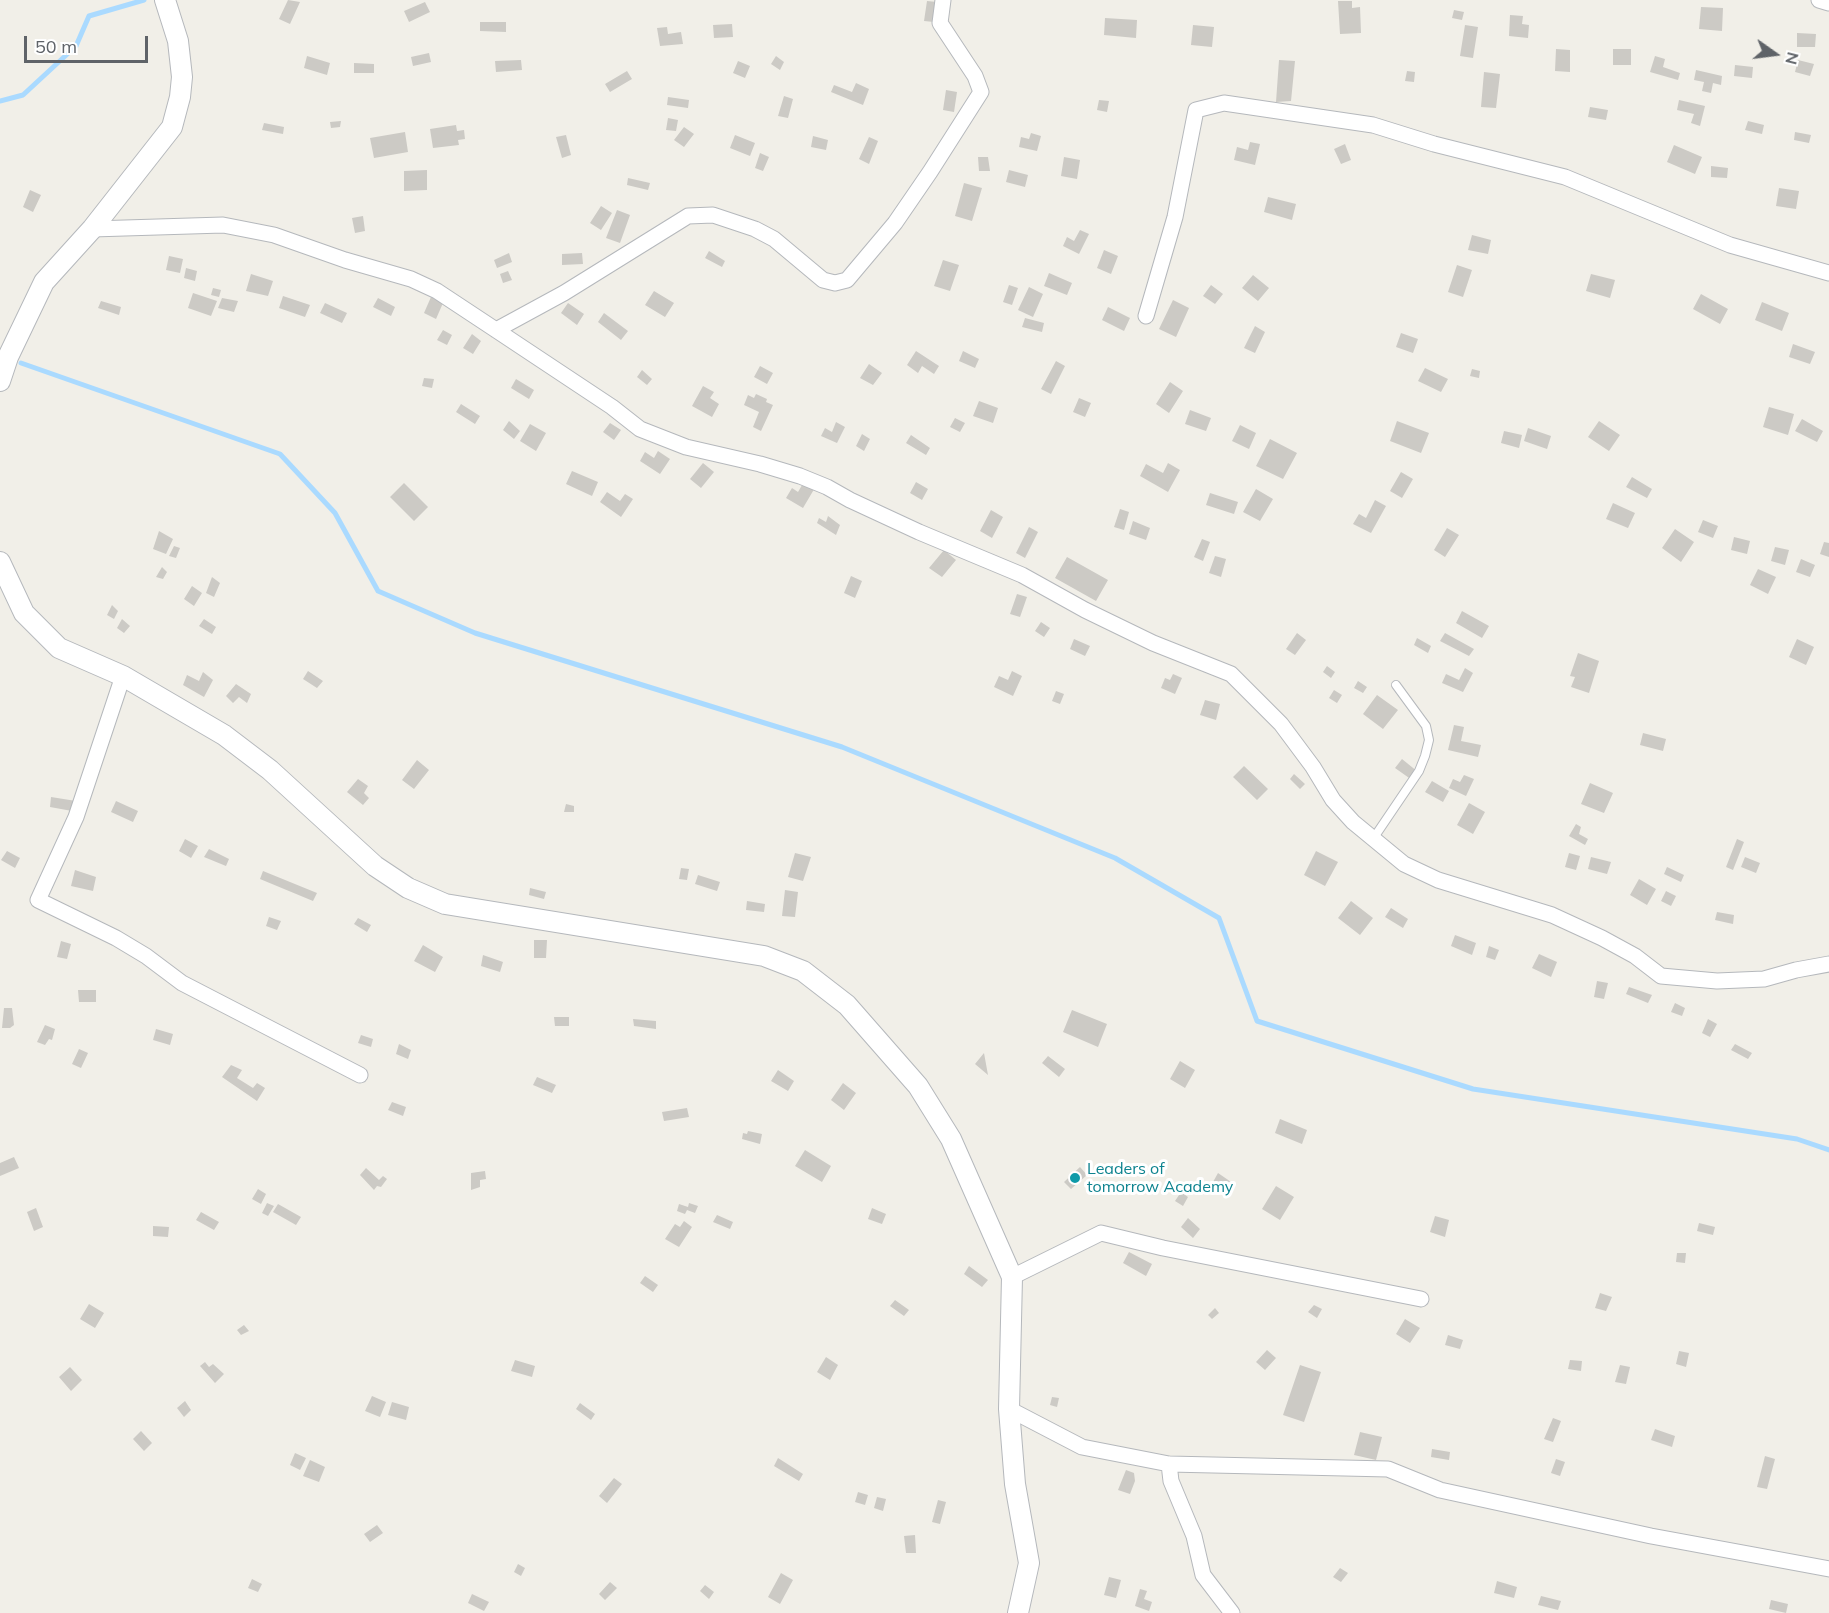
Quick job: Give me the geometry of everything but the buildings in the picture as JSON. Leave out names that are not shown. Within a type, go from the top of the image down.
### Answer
[{"type":"street","points":[[0,381],[8,357],[44,282],[92,230],[172,127],[180,97],[182,76],[178,41],[165,0]]},
{"type":"street","points":[[496,330],[564,293],[687,216],[713,215],[755,230],[774,239],[823,280],[835,283],[847,280],[895,223],[981,92],[975,76],[940,22],[943,0]]},
{"type":"street","points":[[1819,0],[1829,3]]},
{"type":"street","points":[[1146,316],[1175,217],[1196,110],[1224,103],[1373,125],[1434,144],[1565,177],[1730,245],[1829,273]]},
{"type":"street","points":[[92,230],[223,225],[274,235],[345,260],[411,279],[437,291],[612,407],[640,429],[686,447],[760,464],[827,487],[919,532],[1022,575],[1085,610],[1153,643],[1231,674],[1281,724],[1313,767],[1333,800],[1353,822],[1404,864],[1438,880],[1552,915],[1635,956],[1661,976],[1717,981],[1764,979],[1829,964]]},
{"type":"street","points":[[0,562],[24,613],[59,648],[123,676],[224,735],[270,770],[375,867],[408,888],[445,904],[764,956],[803,971],[847,1005],[918,1086],[951,1138],[1012,1277],[1010,1408],[1015,1484],[1029,1563],[1018,1613]]},
{"type":"street","points":[[123,676],[79,808],[38,900],[116,938],[146,956],[182,983],[360,1075]]},
{"type":"street","points":[[1012,1277],[1101,1233],[1163,1248],[1421,1299]]},
{"type":"street","points":[[1010,1408],[1082,1447],[1169,1464],[1388,1469],[1440,1490],[1651,1536],[1829,1569]]},
{"type":"street","points":[[1169,1464],[1171,1481],[1194,1536],[1203,1575],[1232,1613]]},
{"type":"lane","points":[[1373,839],[1419,771],[1429,740],[1426,726],[1396,685]]},
{"type":"waterway","points":[[0,101],[23,95],[76,46],[89,16],[144,0]]},
{"type":"waterway","points":[[21,363],[280,454],[335,513],[378,591],[475,633],[842,747],[1115,858],[1219,918],[1257,1021],[1473,1089],[1797,1139],[1829,1150]]},
{"type":"place","name":"Leaders of tomorrow Academy","points":[[1075,1178]]}]
